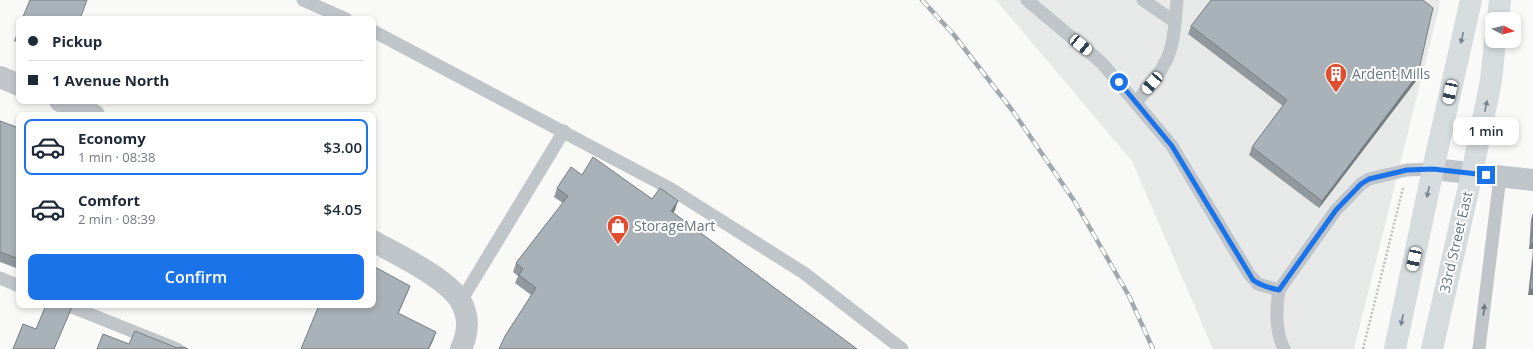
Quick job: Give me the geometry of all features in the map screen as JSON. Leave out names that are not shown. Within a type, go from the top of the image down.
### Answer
[{"type":"main road","points":[[1396,349],[1433,169],[1471,0]]},
{"type":"main road","points":[[1499,12],[1500,0]]},
{"type":"main road","name":"33rd Street East","points":[[1432,349],[1472,173],[1491,81],[1494,48]]},
{"type":"street","points":[[0,77],[16,84]]},
{"type":"street","points":[[67,104],[87,112]]},
{"type":"street","points":[[1433,169],[1533,180]]},
{"type":"street","points":[[376,243],[436,278],[450,289],[461,301],[467,318],[464,343]]},
{"type":"lane","points":[[303,0],[339,16]]},
{"type":"lane","points":[[1027,0],[1102,63],[1136,102],[1172,146],[1253,280],[1266,287],[1279,290]]},
{"type":"lane","points":[[1143,0],[1175,22]]},
{"type":"lane","points":[[1136,102],[1152,83],[1167,58],[1178,0]]},
{"type":"lane","points":[[376,34],[564,131],[671,189],[804,273],[902,349]]},
{"type":"lane","points":[[461,301],[564,131]]},
{"type":"lane","points":[[1284,349],[1278,333],[1277,314],[1279,290],[1336,210],[1361,184],[1369,179],[1407,170],[1433,169]]},
{"type":"lane","points":[[1479,349],[1500,177]]},
{"type":"lane","points":[[0,278],[16,285]]},
{"type":"lane","points":[[74,308],[177,349]]},
{"type":"shaded area","points":[[996,0],[1440,0],[1354,349],[1213,349],[1132,161]]},
{"type":"building","points":[[30,0],[87,0],[81,16],[23,16]]},
{"type":"building","name":"Ardent Mills","points":[[1211,0],[1423,0],[1433,8],[1418,74],[1322,201],[1252,147],[1287,100],[1191,26]]},
{"type":"building","points":[[0,121],[16,127],[16,258],[0,252]]},
{"type":"building","name":"StorageMart","points":[[593,157],[652,199],[660,188],[678,201],[671,211],[857,349],[499,349],[505,336],[536,288],[519,275],[523,269],[516,263],[568,196],[557,188],[571,167],[582,175]]},
{"type":"building","points":[[1533,215],[1533,243],[1531,243]]},
{"type":"building","points":[[1533,261],[1533,289],[1530,289]]},
{"type":"building","points":[[376,268],[410,286],[398,313],[436,332],[428,349],[301,349],[318,308],[376,308]]},
{"type":"building","points":[[45,308],[72,308],[54,349],[13,349],[23,324],[36,329]]},
{"type":"building","points":[[135,331],[177,348],[184,347],[188,349],[97,349],[103,334],[129,344]]},
{"type":"railway","points":[[922,0],[954,35],[1012,110],[1075,202],[1129,296],[1153,349]]},
{"type":"place","name":"Ardent Mills","points":[[1336,94]]},
{"type":"place","name":"StorageMart","points":[[618,246]]},
{"type":"route","points":[[1119,82],[1172,146],[1253,280],[1258,284],[1272,289],[1279,290],[1336,210],[1361,184],[1369,179],[1407,170],[1433,169],[1486,175]]}]
